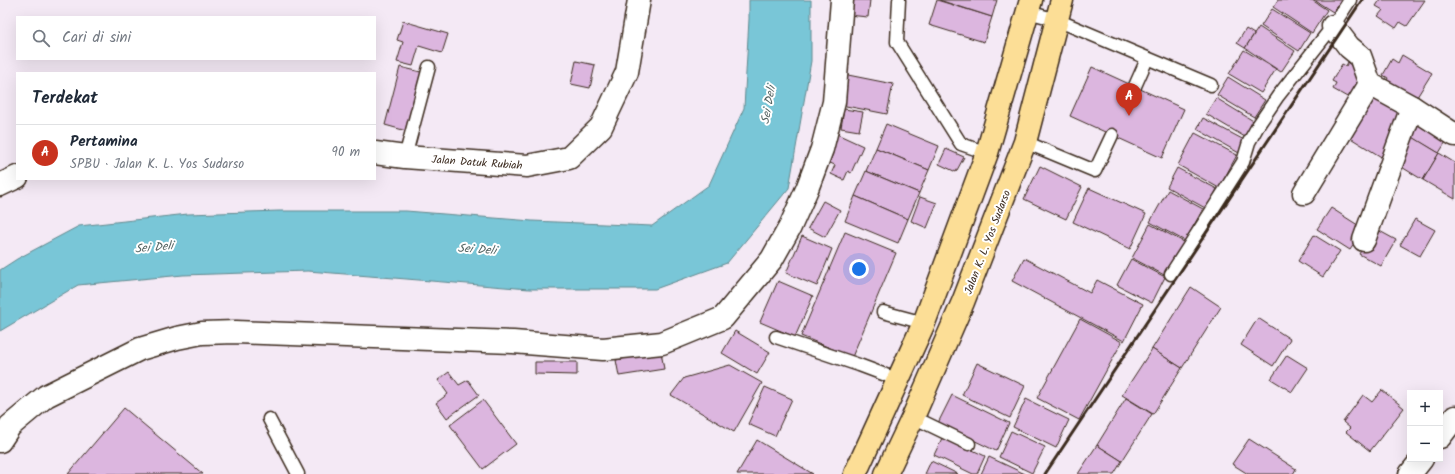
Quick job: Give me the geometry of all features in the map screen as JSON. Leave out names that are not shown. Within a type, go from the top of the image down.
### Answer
[{"type":"highway","points":[[855,474],[924,323],[987,153],[1029,6]]},
{"type":"highway","name":"Jalan K. L. Yos Sudarso","points":[[886,474],[913,417],[963,302],[1025,142],[1060,10]]},
{"type":"street","name":"Jalan Datuk Rubiah","points":[[376,153],[405,157],[527,166],[569,158],[601,127],[627,72],[639,0]]},
{"type":"street","points":[[0,441],[10,426],[46,396],[140,349],[177,338],[202,333],[236,332],[513,342],[603,350],[662,343],[722,318],[772,260],[790,227],[807,189],[822,149],[834,102],[842,0]]},
{"type":"street","points":[[1334,26],[1349,47],[1360,56],[1370,84],[1412,107],[1455,135]]},
{"type":"street","points":[[1304,193],[1370,84]]},
{"type":"street","points":[[1364,240],[1412,107]]},
{"type":"street","points":[[0,185],[16,177]]},
{"type":"street","points":[[1443,433],[1455,417]]},
{"type":"street","points":[[1410,474],[1420,462]]},
{"type":"lane","points":[[899,0],[897,42],[961,144],[987,153]]},
{"type":"lane","points":[[1171,274],[1243,162],[1249,142],[1259,124],[1278,96],[1334,26],[1350,0]]},
{"type":"lane","points":[[1029,6],[1060,10],[1147,59],[1211,85]]},
{"type":"lane","points":[[1135,86],[1147,59]]},
{"type":"lane","points":[[405,157],[429,67]]},
{"type":"lane","points":[[1025,142],[1095,171],[1112,135]]},
{"type":"lane","points":[[883,312],[924,323]]},
{"type":"lane","points":[[776,337],[899,380]]},
{"type":"lane","points":[[913,417],[969,444]]},
{"type":"lane","points":[[270,418],[298,474]]},
{"type":"water","name":"Sei Deli","points":[[749,0],[811,0],[811,61],[789,188],[727,263],[655,289],[529,289],[308,271],[183,275],[78,285],[0,331],[0,270],[17,259],[79,226],[188,214],[279,211],[406,211],[532,221],[652,226],[709,185],[744,108]]},
{"type":"building","points":[[850,0],[870,0],[868,17],[848,15]]},
{"type":"building","points":[[937,0],[992,17],[984,42],[929,25]]},
{"type":"building","points":[[939,0],[997,0],[992,17]]},
{"type":"building","points":[[1278,0],[1312,0],[1327,10],[1312,33],[1273,7]]},
{"type":"building","points":[[1314,0],[1341,0],[1333,12]]},
{"type":"building","points":[[1380,0],[1425,0],[1407,26],[1400,22],[1396,28],[1378,16],[1383,10],[1376,6]]},
{"type":"building","points":[[1272,9],[1310,33],[1299,51],[1261,26]]},
{"type":"building","points":[[403,21],[448,34],[442,53],[419,46],[413,66],[397,62],[403,42],[397,40]]},
{"type":"building","points":[[1259,27],[1295,51],[1281,72],[1245,48]]},
{"type":"building","points":[[1246,29],[1254,34],[1245,48],[1237,43]]},
{"type":"building","points":[[1244,50],[1276,69],[1261,93],[1229,74]]},
{"type":"building","points":[[1402,55],[1432,73],[1412,105],[1383,88],[1388,78],[1383,75],[1392,59],[1398,63]]},
{"type":"building","points":[[576,61],[595,65],[590,88],[571,84]]},
{"type":"building","points":[[1348,62],[1363,81],[1356,102],[1333,89],[1336,83],[1332,81],[1342,64],[1346,66]]},
{"type":"building","points":[[400,67],[425,73],[410,132],[385,125]]},
{"type":"building","points":[[1092,67],[1184,109],[1162,158],[1070,116]]},
{"type":"building","points":[[848,75],[893,84],[887,114],[841,105]]},
{"type":"building","points":[[1228,77],[1265,100],[1254,117],[1217,95]]},
{"type":"building","points":[[1371,93],[1404,114],[1383,158],[1344,134]]},
{"type":"building","points":[[1216,98],[1255,122],[1245,137],[1206,114]]},
{"type":"building","points":[[844,109],[863,112],[859,131],[841,128]]},
{"type":"building","points":[[1417,115],[1450,135],[1439,153],[1405,133]]},
{"type":"building","points":[[1203,118],[1246,141],[1239,153],[1197,129]]},
{"type":"building","points":[[886,124],[939,146],[929,170],[876,148]]},
{"type":"building","points":[[1195,133],[1237,155],[1219,188],[1178,165]]},
{"type":"building","points":[[837,134],[863,146],[851,173],[848,171],[844,180],[831,174],[835,165],[825,161]]},
{"type":"building","points":[[1411,136],[1439,153],[1423,180],[1395,163]]},
{"type":"building","points":[[876,148],[929,170],[919,193],[866,171]]},
{"type":"building","points":[[946,149],[964,157],[956,172],[939,164]]},
{"type":"building","points":[[1439,153],[1455,163],[1455,199],[1423,180]]},
{"type":"building","points":[[1040,166],[1082,187],[1066,219],[1024,199]]},
{"type":"building","points":[[1177,168],[1217,189],[1207,209],[1167,187]]},
{"type":"building","points":[[866,171],[919,193],[908,219],[855,196]]},
{"type":"building","points":[[1089,188],[1146,214],[1130,249],[1073,222]]},
{"type":"building","points":[[1168,190],[1203,209],[1185,241],[1150,222]]},
{"type":"building","points":[[855,196],[908,219],[898,243],[845,221]]},
{"type":"building","points":[[920,197],[937,203],[927,228],[911,221]]},
{"type":"building","points":[[823,201],[840,210],[825,237],[808,228]]},
{"type":"building","points":[[1331,208],[1364,229],[1350,250],[1317,229]]},
{"type":"building","points":[[1415,219],[1435,230],[1420,256],[1400,245]]},
{"type":"building","points":[[1150,224],[1184,242],[1166,276],[1132,258]]},
{"type":"building","points":[[1374,228],[1396,240],[1381,266],[1359,254]]},
{"type":"building","points":[[845,232],[896,253],[852,357],[801,336]]},
{"type":"building","points":[[1314,235],[1340,251],[1323,277],[1298,261]]},
{"type":"building","points":[[802,236],[832,249],[817,286],[786,273]]},
{"type":"building","points":[[1024,258],[1090,293],[1097,280],[1143,304],[1124,341],[1012,281]]},
{"type":"building","points":[[1131,259],[1165,277],[1152,303],[1117,285]]},
{"type":"building","points":[[778,281],[813,296],[795,337],[760,322]]},
{"type":"building","points":[[1191,287],[1221,307],[1182,368],[1152,349]]},
{"type":"building","points":[[1258,318],[1290,339],[1273,366],[1241,345]]},
{"type":"building","points":[[1080,319],[1122,342],[1079,420],[1037,398]]},
{"type":"building","points":[[735,331],[770,352],[757,374],[722,353]]},
{"type":"building","points":[[1152,349],[1182,368],[1153,414],[1122,395]]},
{"type":"building","points":[[661,352],[664,369],[619,376],[616,360]]},
{"type":"building","points":[[1287,355],[1308,368],[1292,392],[1271,379]]},
{"type":"building","points":[[535,362],[577,362],[577,375],[535,374]]},
{"type":"building","points":[[977,363],[1025,386],[1010,418],[962,395]]},
{"type":"building","points":[[730,365],[762,383],[734,432],[671,395],[684,378]]},
{"type":"building","points":[[449,372],[459,385],[468,380],[479,395],[447,418],[436,403],[448,394],[438,380]]},
{"type":"building","points":[[765,387],[792,399],[775,436],[748,424]]},
{"type":"building","points":[[1382,390],[1404,408],[1370,451],[1346,432],[1350,428],[1343,422],[1363,395],[1372,402]]},
{"type":"building","points":[[952,395],[1009,423],[996,451],[938,423]]},
{"type":"building","points":[[1126,398],[1152,414],[1122,461],[1097,445]]},
{"type":"building","points":[[1026,399],[1069,420],[1056,448],[1013,427]]},
{"type":"building","points":[[483,400],[516,444],[483,469],[450,425]]},
{"type":"building","points":[[124,408],[203,474],[68,474]]},
{"type":"building","points":[[1011,431],[1045,447],[1032,473],[999,457]]},
{"type":"building","points":[[943,436],[985,456],[977,474],[973,474],[934,455]]},
{"type":"building","points":[[1249,439],[1296,469],[1293,474],[1248,474],[1232,464]]},
{"type":"building","points":[[757,440],[813,474],[737,474]]},
{"type":"building","points":[[1097,445],[1122,461],[1114,474],[1078,474]]},
{"type":"building","points":[[989,457],[1025,474],[981,474]]},
{"type":"building","points":[[931,461],[958,474],[925,474]]},
{"type":"railway","points":[[1045,474],[1362,0]]},
{"type":"place","name":"Pertamina","points":[[1129,116]]}]
